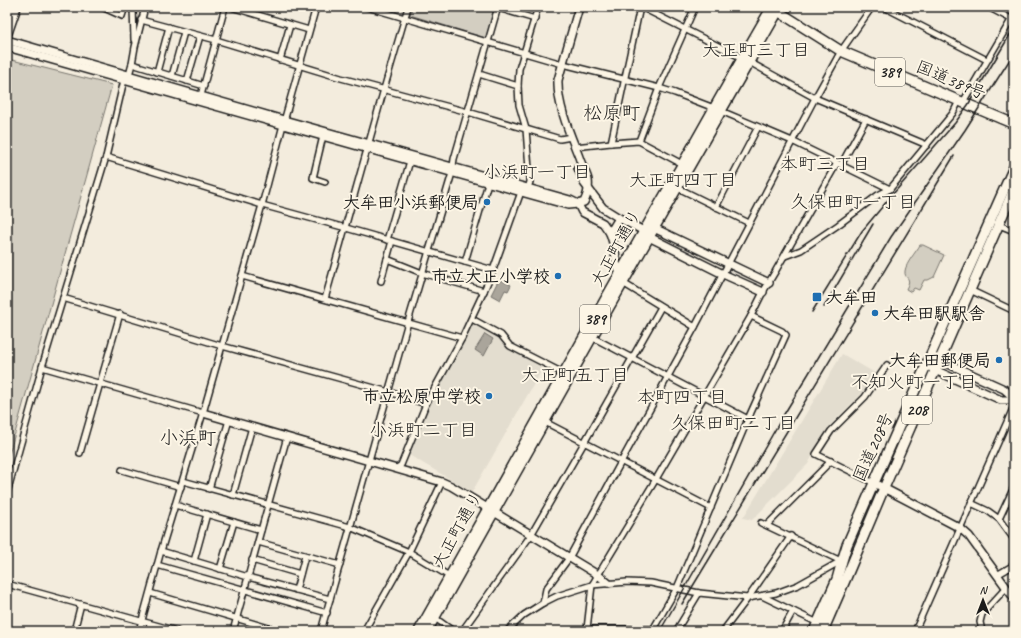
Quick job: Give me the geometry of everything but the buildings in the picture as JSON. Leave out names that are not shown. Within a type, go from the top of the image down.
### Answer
[{"type":"highway","points":[[8,31],[16,7]]},
{"type":"highway","name":"国道389号","points":[[774,8],[841,52],[1014,124]]},
{"type":"highway","name":"大正町通り","points":[[419,631],[450,576],[545,422],[567,375],[592,337],[647,234],[774,8]]},
{"type":"highway","name":"大正町通り","points":[[647,234],[654,228],[674,186],[682,164],[717,110]]},
{"type":"highway","name":"国道208号","points":[[935,358],[1014,168]]},
{"type":"highway","name":"国道208号","points":[[822,629],[842,561],[874,483],[970,290],[1014,189]]},
{"type":"highway","name":"大正町通り","points":[[427,631],[491,511],[623,278]]},
{"type":"highway","name":"国道208号","points":[[822,629],[852,565],[884,488],[930,368]]},
{"type":"street","points":[[102,7],[122,16],[125,7]]},
{"type":"street","points":[[133,7],[134,47]]},
{"type":"street","points":[[7,493],[42,367],[106,157],[126,77],[132,64],[134,47],[145,7]]},
{"type":"street","points":[[200,98],[225,7]]},
{"type":"street","points":[[230,7],[309,30]]},
{"type":"street","points":[[139,631],[242,276],[316,7]]},
{"type":"street","points":[[367,7],[561,63],[675,93],[792,142],[890,189]]},
{"type":"street","points":[[326,299],[408,7]]},
{"type":"street","points":[[321,631],[498,7],[534,19]]},
{"type":"street","points":[[398,468],[401,465],[426,404],[472,319],[494,270],[521,192],[528,188],[530,182],[526,129],[519,105],[518,86],[519,69],[538,7]]},
{"type":"street","points":[[575,7],[561,63],[558,90],[559,100],[569,138],[584,183],[603,208],[619,218],[723,274],[763,292]]},
{"type":"street","points":[[561,63],[579,7]]},
{"type":"street","points":[[611,143],[641,7],[745,60],[815,98],[927,145]]},
{"type":"street","points":[[639,141],[695,7]]},
{"type":"street","points":[[543,604],[546,589],[569,558],[695,327],[815,98],[841,52],[872,7]]},
{"type":"street","points":[[884,7],[987,60]]},
{"type":"street","points":[[784,256],[800,250],[838,225],[878,195],[890,189],[927,145],[961,102],[1013,17],[988,7]]},
{"type":"street","points":[[141,20],[216,40],[299,66],[468,112],[560,139],[569,138]]},
{"type":"street","points":[[280,60],[290,25]]},
{"type":"street","points":[[157,72],[169,27]]},
{"type":"street","points":[[163,88],[184,32]]},
{"type":"street","points":[[186,81],[200,36]]},
{"type":"street","points":[[7,40],[163,88],[369,146],[568,205],[584,202],[588,188],[588,180],[575,147],[569,138]]},
{"type":"street","points":[[7,47],[126,77]]},
{"type":"street","points":[[132,64],[204,86]]},
{"type":"street","points":[[479,74],[518,86]]},
{"type":"street","points":[[751,316],[782,331],[786,335],[748,419],[677,588],[653,630],[585,630],[592,585],[656,479],[751,316],[784,256],[866,119]]},
{"type":"street","points":[[284,123],[323,136],[369,146],[410,161],[528,188],[570,200],[578,204],[582,212],[603,223],[610,233],[616,249],[616,262],[623,278],[662,307],[695,327]]},
{"type":"street","points":[[716,207],[758,127]]},
{"type":"street","points":[[323,136],[313,178],[325,182]]},
{"type":"street","points":[[575,147],[639,141],[682,164]]},
{"type":"street","points":[[106,157],[262,205],[494,270]]},
{"type":"street","points":[[381,281],[388,259],[390,240],[410,161]]},
{"type":"street","points":[[465,262],[488,182]]},
{"type":"street","points":[[674,186],[749,223]]},
{"type":"street","points":[[610,233],[619,218]]},
{"type":"street","points":[[998,225],[1014,231]]},
{"type":"street","points":[[654,228],[769,283]]},
{"type":"street","points":[[388,259],[422,273],[484,291]]},
{"type":"street","points":[[242,276],[462,338]]},
{"type":"street","points":[[970,290],[1014,311]]},
{"type":"street","points":[[63,298],[222,346],[389,392],[426,404]]},
{"type":"street","points":[[462,631],[531,535],[662,307]]},
{"type":"street","points":[[80,453],[120,314]]},
{"type":"street","points":[[472,319],[501,335],[510,346],[567,375]]},
{"type":"street","points":[[592,337],[748,419]]},
{"type":"street","points":[[935,358],[1004,389],[1014,399]]},
{"type":"street","points":[[887,365],[865,397],[831,431],[816,454],[960,528],[968,536],[1014,598]]},
{"type":"street","points":[[42,367],[398,468],[442,482],[598,575],[608,583]]},
{"type":"street","points":[[930,368],[1001,400],[1014,399]]},
{"type":"street","points":[[915,631],[1014,406]]},
{"type":"street","points":[[209,488],[229,420]]},
{"type":"street","points":[[545,422],[711,508]]},
{"type":"street","points":[[233,495],[252,427]]},
{"type":"street","points":[[233,631],[287,437]]},
{"type":"street","points":[[767,526],[831,461]]},
{"type":"street","points":[[122,470],[181,487]]},
{"type":"street","points":[[183,481],[350,527],[409,552],[450,576]]},
{"type":"street","points":[[364,631],[409,552],[442,482]]},
{"type":"street","points":[[999,519],[1014,487]]},
{"type":"street","points":[[972,503],[988,511],[999,519],[1014,539]]},
{"type":"street","points":[[175,505],[261,530]]},
{"type":"street","points":[[194,561],[207,514]]},
{"type":"street","points":[[220,569],[234,522]]},
{"type":"street","points":[[761,523],[852,565]]},
{"type":"street","points":[[723,631],[791,536]]},
{"type":"street","points":[[258,542],[340,566]]},
{"type":"street","points":[[161,551],[248,577],[330,599]]},
{"type":"street","points":[[296,590],[305,556]]},
{"type":"street","points":[[252,560],[300,574]]},
{"type":"street","points":[[506,631],[524,615],[557,596],[592,585],[627,582],[651,583],[699,593],[748,598],[776,593],[798,585],[842,561]]},
{"type":"street","points":[[157,565],[327,613]]},
{"type":"street","points":[[997,575],[1014,565]]},
{"type":"street","points":[[7,584],[142,621],[161,629],[177,631]]},
{"type":"street","points":[[982,631],[980,622],[982,614],[1006,588]]},
{"type":"street","points":[[150,593],[279,631]]},
{"type":"street","points":[[676,631],[699,593]]},
{"type":"street","points":[[762,596],[793,611],[822,629]]},
{"type":"street","points":[[74,631],[81,604]]},
{"type":"street","points":[[782,631],[793,611]]},
{"type":"street","points":[[435,618],[453,631]]},
{"type":"shaded area","points":[[412,7],[495,7],[486,38],[410,15]]},
{"type":"shaded area","points":[[12,60],[112,85],[7,462],[7,73]]},
{"type":"shaded area","points":[[920,245],[944,255],[934,277],[924,280],[919,290],[914,288],[911,292],[906,289],[909,282],[905,271],[909,261]]},
{"type":"shaded area","points":[[499,279],[511,285],[508,291],[505,290],[500,300],[491,295]]},
{"type":"shaded area","points":[[472,324],[498,338],[508,349],[543,368],[472,492],[409,455],[430,404]]},
{"type":"shaded area","points":[[485,334],[493,339],[484,356],[475,350]]},
{"type":"shaded area","points":[[842,354],[875,373],[866,389],[828,427],[808,464],[752,520],[743,518]]},
{"type":"railway","points":[[812,312],[862,231],[955,123],[968,105],[1014,28]]},
{"type":"railway","points":[[660,631],[783,416],[891,237],[965,130],[1014,53]]},
{"type":"railway","points":[[682,604],[954,156]]},
{"type":"railway","points":[[824,307],[873,224]]},
{"type":"place","name":"大牟田小浜郵便局","points":[[487,202]]},
{"type":"place","name":"市立大正小学校","points":[[558,276]]},
{"type":"place","name":"大牟田","points":[[817,297]]},
{"type":"place","name":"大牟田駅駅舎","points":[[875,313]]},
{"type":"place","name":"大牟田郵便局","points":[[999,360]]},
{"type":"place","name":"市立松原中学校","points":[[489,396]]},
{"type":"district","name":"大正町三丁目","points":[[756,50]]},
{"type":"district","name":"松原町","points":[[612,113]]},
{"type":"district","name":"本町三丁目","points":[[825,164]]},
{"type":"district","name":"小浜町一丁目","points":[[537,172]]},
{"type":"district","name":"大正町四丁目","points":[[683,180]]},
{"type":"district","name":"久保田町一丁目","points":[[853,202]]},
{"type":"district","name":"大正町五丁目","points":[[575,375]]},
{"type":"district","name":"不知火町一丁目","points":[[914,382]]},
{"type":"district","name":"本町四丁目","points":[[682,397]]},
{"type":"district","name":"久保田町二丁目","points":[[733,423]]},
{"type":"district","name":"小浜町二丁目","points":[[423,430]]},
{"type":"district","name":"小浜町","points":[[188,438]]}]
